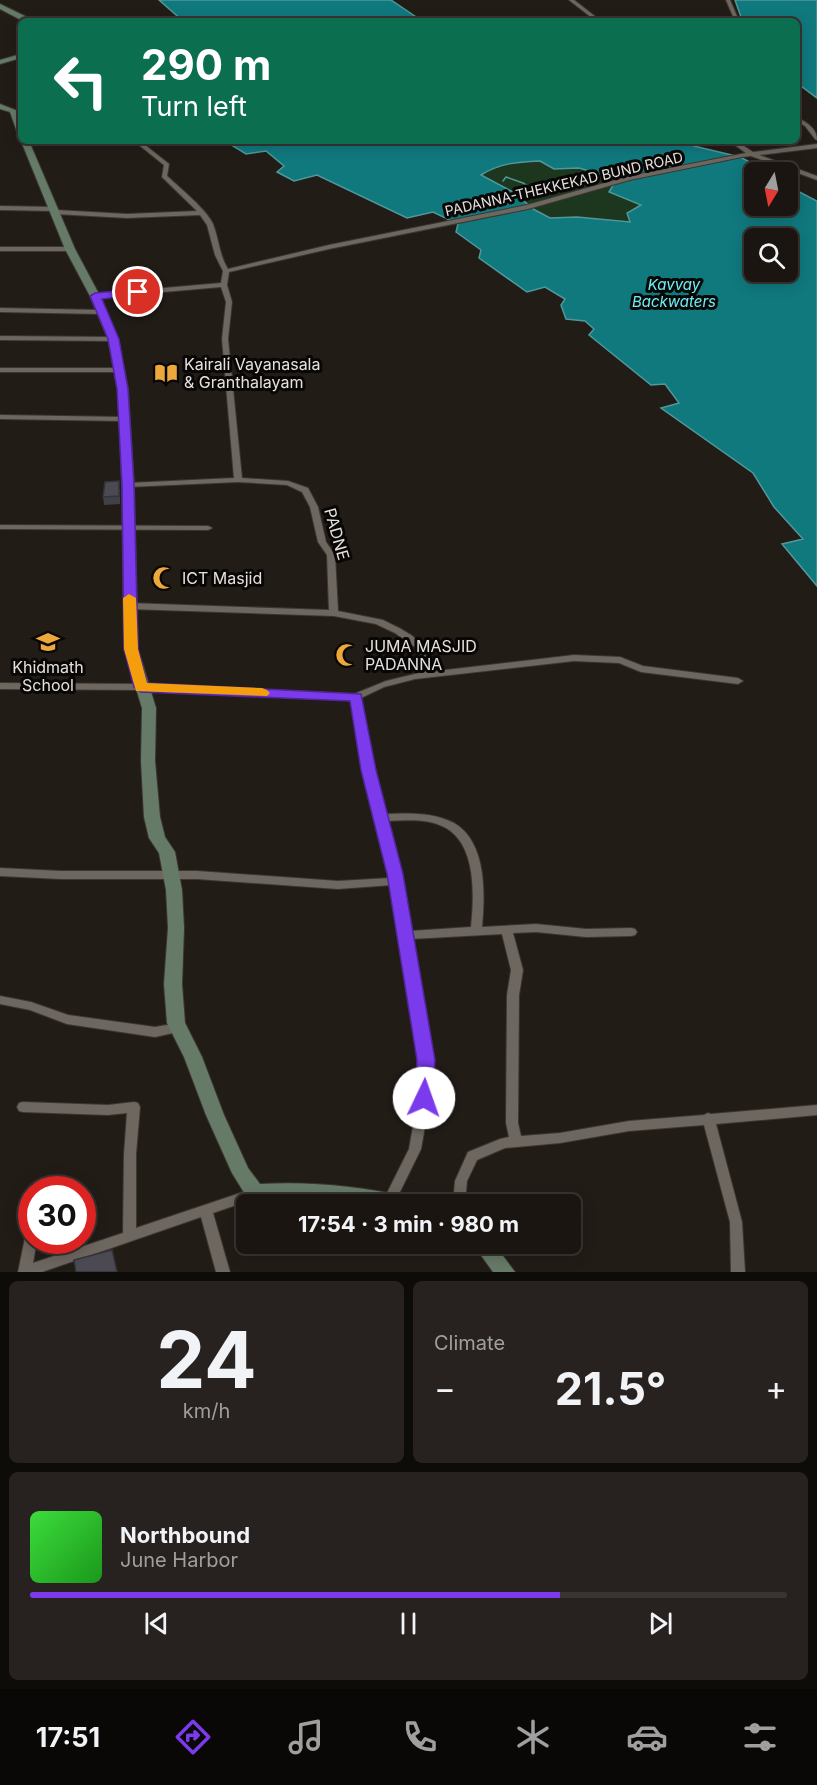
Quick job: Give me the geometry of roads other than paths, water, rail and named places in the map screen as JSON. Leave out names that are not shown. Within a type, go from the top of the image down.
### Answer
[{"type":"main road","points":[[0,6],[22,18]]},
{"type":"main road","points":[[0,62],[18,57]]},
{"type":"main road","points":[[0,106],[14,111],[18,123]]},
{"type":"main road","points":[[26,144],[70,249],[95,296],[113,339],[119,370],[128,485],[131,649],[149,708],[148,761],[152,817],[157,838],[167,852],[174,890],[176,928],[173,984],[178,1028],[193,1057],[215,1115],[241,1173],[255,1193],[272,1191],[325,1194]]},
{"type":"main road","points":[[491,1254],[505,1272]]},
{"type":"street","points":[[571,0],[595,18]]},
{"type":"street","points":[[728,0],[736,18]]},
{"type":"street","points":[[800,121],[807,125],[817,138]]},
{"type":"street","points":[[128,485],[238,480],[225,339],[229,302],[224,285],[226,271],[215,251],[213,228],[208,219],[164,176],[167,165],[141,144]]},
{"type":"street","points":[[737,144],[752,154],[817,178]]},
{"type":"street","name":"PADANNA-THEKKEKAD BUND ROAD","points":[[226,271],[329,247],[427,229],[559,200],[629,178],[742,155],[817,146]]},
{"type":"street","points":[[0,208],[127,216],[202,213]]},
{"type":"street","points":[[0,249],[70,249]]},
{"type":"street","points":[[95,296],[224,285]]},
{"type":"street","points":[[0,310],[101,312]]},
{"type":"street","points":[[0,338],[113,339]]},
{"type":"street","points":[[0,370],[119,370]]},
{"type":"street","points":[[0,417],[123,419]]},
{"type":"street","name":"PADNE","points":[[238,480],[288,483],[305,490],[314,507],[322,542],[331,555],[334,613]]},
{"type":"street","points":[[0,527],[208,528]]},
{"type":"street","points":[[129,606],[334,613],[377,620],[398,629],[419,646],[424,675]]},
{"type":"street","points":[[0,686],[141,687],[356,697],[372,687],[424,675],[585,658],[620,660],[641,669],[738,681]]},
{"type":"street","points":[[356,697],[368,770],[396,880],[426,1060],[424,1098],[415,1149],[400,1194]]},
{"type":"street","points":[[380,818],[438,820],[456,831],[468,843],[475,863],[478,884],[479,910],[476,931]]},
{"type":"street","points":[[0,872],[61,875],[197,875],[338,885],[396,880]]},
{"type":"street","points":[[405,935],[536,928],[585,933],[631,932]]},
{"type":"street","points":[[507,931],[517,970],[513,995],[512,1123],[516,1142]]},
{"type":"street","points":[[0,1000],[31,1006],[67,1019],[155,1032],[178,1028]]},
{"type":"street","points":[[23,1107],[108,1110],[134,1107],[130,1154],[129,1236]]},
{"type":"street","points":[[460,1194],[461,1181],[472,1156],[504,1143],[560,1138],[629,1126],[817,1110]]},
{"type":"street","points":[[708,1118],[736,1222],[738,1272]]},
{"type":"street","points":[[28,1254],[25,1272],[255,1193]]},
{"type":"street","points":[[205,1209],[223,1272]]},
{"type":"water","points":[[159,0],[391,0],[418,18],[180,18]]},
{"type":"water","points":[[735,0],[817,0],[817,98],[800,85],[800,18],[741,17]]},
{"type":"water","name":"Kavvay Backwaters","points":[[230,144],[691,144],[740,157],[750,162],[744,162],[744,216],[798,216],[798,191],[817,201],[817,586],[782,544],[803,539],[774,507],[753,473],[661,408],[679,403],[665,384],[651,385],[589,335],[594,329],[585,321],[566,319],[561,305],[565,299],[545,287],[527,292],[479,258],[481,250],[456,232],[458,224],[433,212],[407,218],[317,175],[294,181],[277,172],[284,166],[266,151],[246,154]],"holes":[[[540,161],[554,169],[579,168],[617,179],[609,192],[641,205],[627,213],[630,222],[577,217],[550,218],[535,210],[511,191],[481,175],[502,166]]]},
{"type":"waterway","points":[[503,181],[506,177],[523,183],[542,195]]},
{"type":"place","name":"Kairali Vayanasala & Granthalayam","points":[[166,373]]},
{"type":"place","name":"ICT Masjid","points":[[164,578]]},
{"type":"place","name":"Khidmath School","points":[[48,642]]},
{"type":"place","name":"JUMA MASJID PADANNA","points":[[347,655]]}]
